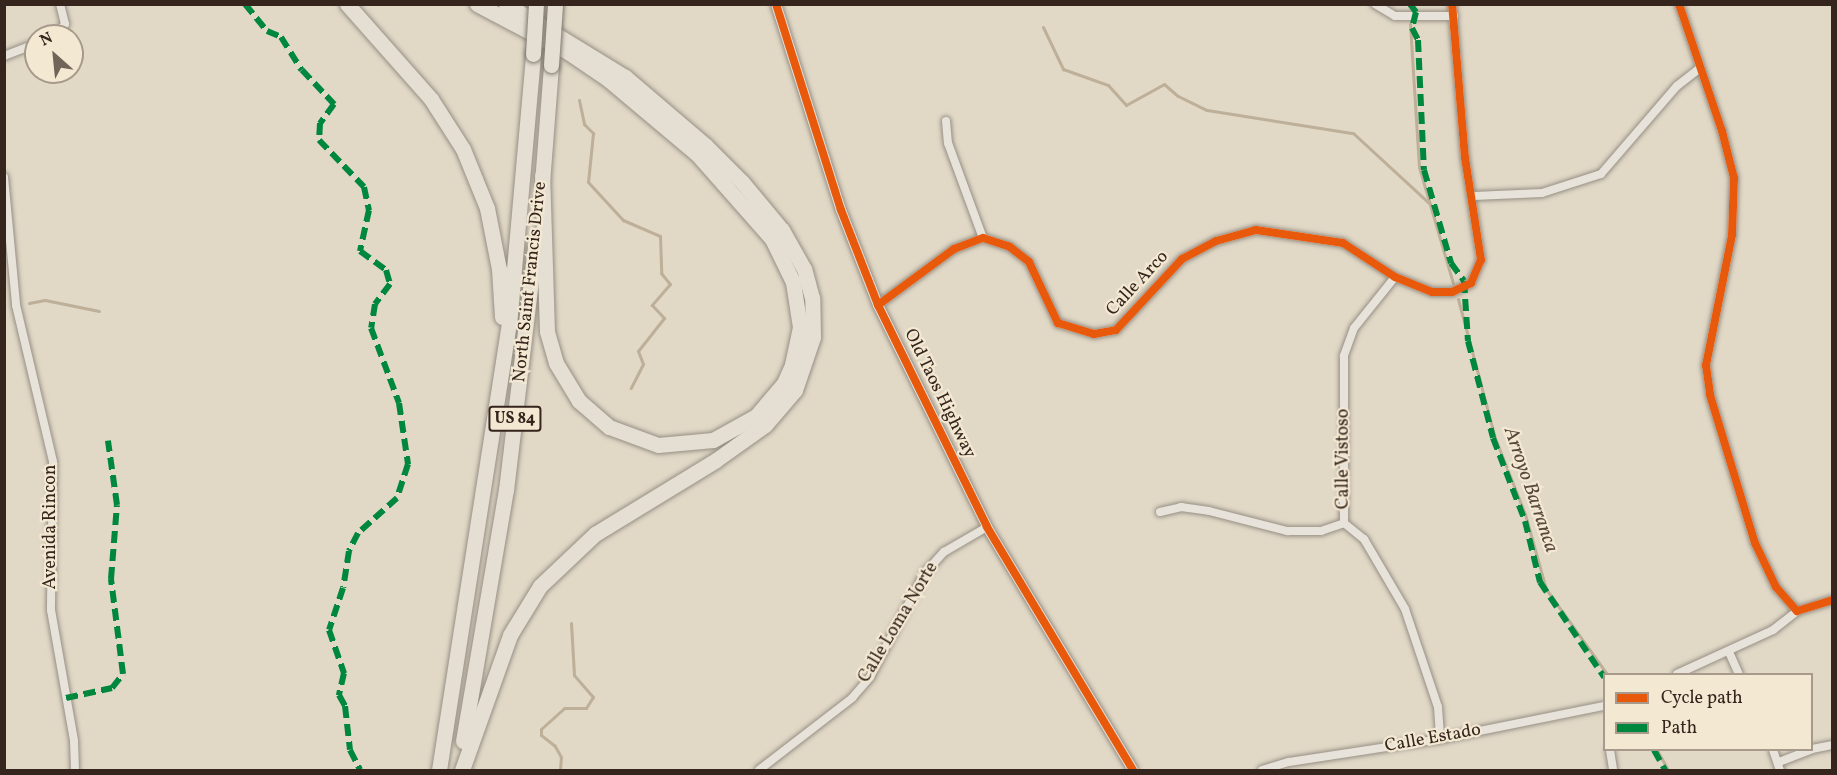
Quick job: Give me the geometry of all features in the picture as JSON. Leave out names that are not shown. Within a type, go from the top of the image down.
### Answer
[{"type":"highway","points":[[347,4],[431,99],[463,149],[477,182],[500,269],[502,370]]},
{"type":"highway","points":[[477,4],[568,52],[609,80],[698,155],[772,239],[793,282],[800,327],[792,365],[784,383],[756,416],[713,440],[658,445],[609,427],[579,401],[556,363],[548,331],[542,175]]},
{"type":"highway","points":[[460,771],[510,635],[540,586],[595,534],[716,460],[765,425],[795,390],[813,337],[812,298],[804,269],[782,230],[742,182],[705,145],[625,77],[506,4]]},
{"type":"highway","name":"North Saint Francis Drive","points":[[439,771],[502,370],[536,4]]},
{"type":"highway","name":"North Saint Francis Drive","points":[[460,771],[506,490],[542,175],[555,4]]},
{"type":"street","points":[[60,4],[65,24]]},
{"type":"street","name":"Old Taos Highway","points":[[776,4],[841,210],[878,305],[987,527],[1133,771]]},
{"type":"street","points":[[1375,4],[1395,16],[1454,16]]},
{"type":"street","name":"Calle Arco","points":[[983,238],[1010,247],[1029,262],[1058,323],[1094,334],[1116,330],[1182,259],[1216,241],[1256,230],[1343,243],[1395,277],[1432,292],[1452,292],[1471,283],[1481,260],[1474,196],[1465,158],[1452,4]]},
{"type":"street","points":[[1678,4],[1722,130],[1734,178],[1732,235],[1706,365],[1710,395],[1755,543],[1776,587],[1797,611]]},
{"type":"street","points":[[4,56],[24,48]]},
{"type":"street","points":[[1474,196],[1542,193],[1601,174],[1677,86],[1699,69]]},
{"type":"street","points":[[878,305],[954,249],[983,238],[948,143],[946,121]]},
{"type":"street","name":"Avenida Rincon","points":[[4,177],[16,305],[52,462],[51,601],[74,741],[75,771]]},
{"type":"street","name":"Calle Vistoso","points":[[1395,277],[1354,328],[1344,356],[1344,522],[1364,539],[1406,609],[1438,707],[1440,739]]},
{"type":"street","points":[[1160,512],[1181,507],[1209,511],[1287,531],[1321,531],[1344,522]]},
{"type":"street","name":"Calle Loma Norte","points":[[759,771],[852,698],[870,677],[924,574],[944,552],[987,527]]},
{"type":"street","points":[[1682,673],[1773,630],[1797,611],[1833,600]]},
{"type":"street","points":[[1729,652],[1738,673]]},
{"type":"street","name":"Calle Estado","points":[[1262,771],[1288,762],[1440,739],[1603,706]]},
{"type":"street","points":[[1813,749],[1833,745]]},
{"type":"street","points":[[1610,751],[1613,771]]},
{"type":"street","points":[[1773,751],[1779,766],[1807,751]]},
{"type":"waterway","name":"Arroyo Barranca","points":[[1410,24],[1419,167],[1453,283]]},
{"type":"waterway","points":[[1043,27],[1063,69],[1108,85],[1126,105],[1164,84],[1178,96],[1207,110],[1353,133],[1430,204]]},
{"type":"waterway","points":[[579,100],[584,124],[593,133],[588,182],[623,220],[660,236],[661,273],[670,284],[652,305],[664,318],[638,351],[643,364],[631,388]]},
{"type":"waterway","name":"Arroyo Barranca","points":[[1458,299],[1495,438],[1525,514],[1546,589],[1606,673]]},
{"type":"waterway","points":[[29,303],[45,300],[99,311]]},
{"type":"waterway","points":[[560,770],[561,757],[555,746],[541,735],[541,729],[564,708],[586,708],[593,697],[574,675],[571,623]]},
{"type":"waterway","name":"Arroyo Barranca","points":[[1658,751],[1668,770]]},
{"type":"marked path","points":[[245,4],[267,31],[281,37],[302,70],[334,104],[320,123],[319,140],[364,187],[369,210],[360,251],[386,270],[390,284],[375,304],[371,328],[399,403],[408,464],[397,498],[358,533],[349,551],[343,588],[329,630],[344,673],[339,695],[345,706],[350,750],[360,770]]},
{"type":"marked path","points":[[1410,4],[1416,12],[1412,28],[1418,40],[1424,170],[1451,263],[1464,281],[1468,341],[1493,438],[1525,521],[1540,582],[1603,676]]},
{"type":"marked path","points":[[66,698],[112,688],[123,674],[111,579],[117,505],[108,441]]},
{"type":"marked path","points":[[1655,751],[1665,770]]},
{"type":"cycle path","points":[[776,4],[841,210],[878,305],[987,527],[1133,770]]},
{"type":"cycle path","points":[[878,305],[954,249],[983,238],[1010,247],[1029,262],[1058,323],[1094,334],[1116,330],[1182,259],[1216,241],[1256,230],[1343,243],[1395,277],[1432,292],[1452,292],[1471,283],[1481,260],[1465,158],[1452,4]]},
{"type":"cycle path","points":[[1679,4],[1722,131],[1734,178],[1732,235],[1706,365],[1710,395],[1755,543],[1776,587],[1797,611],[1832,600]]}]
